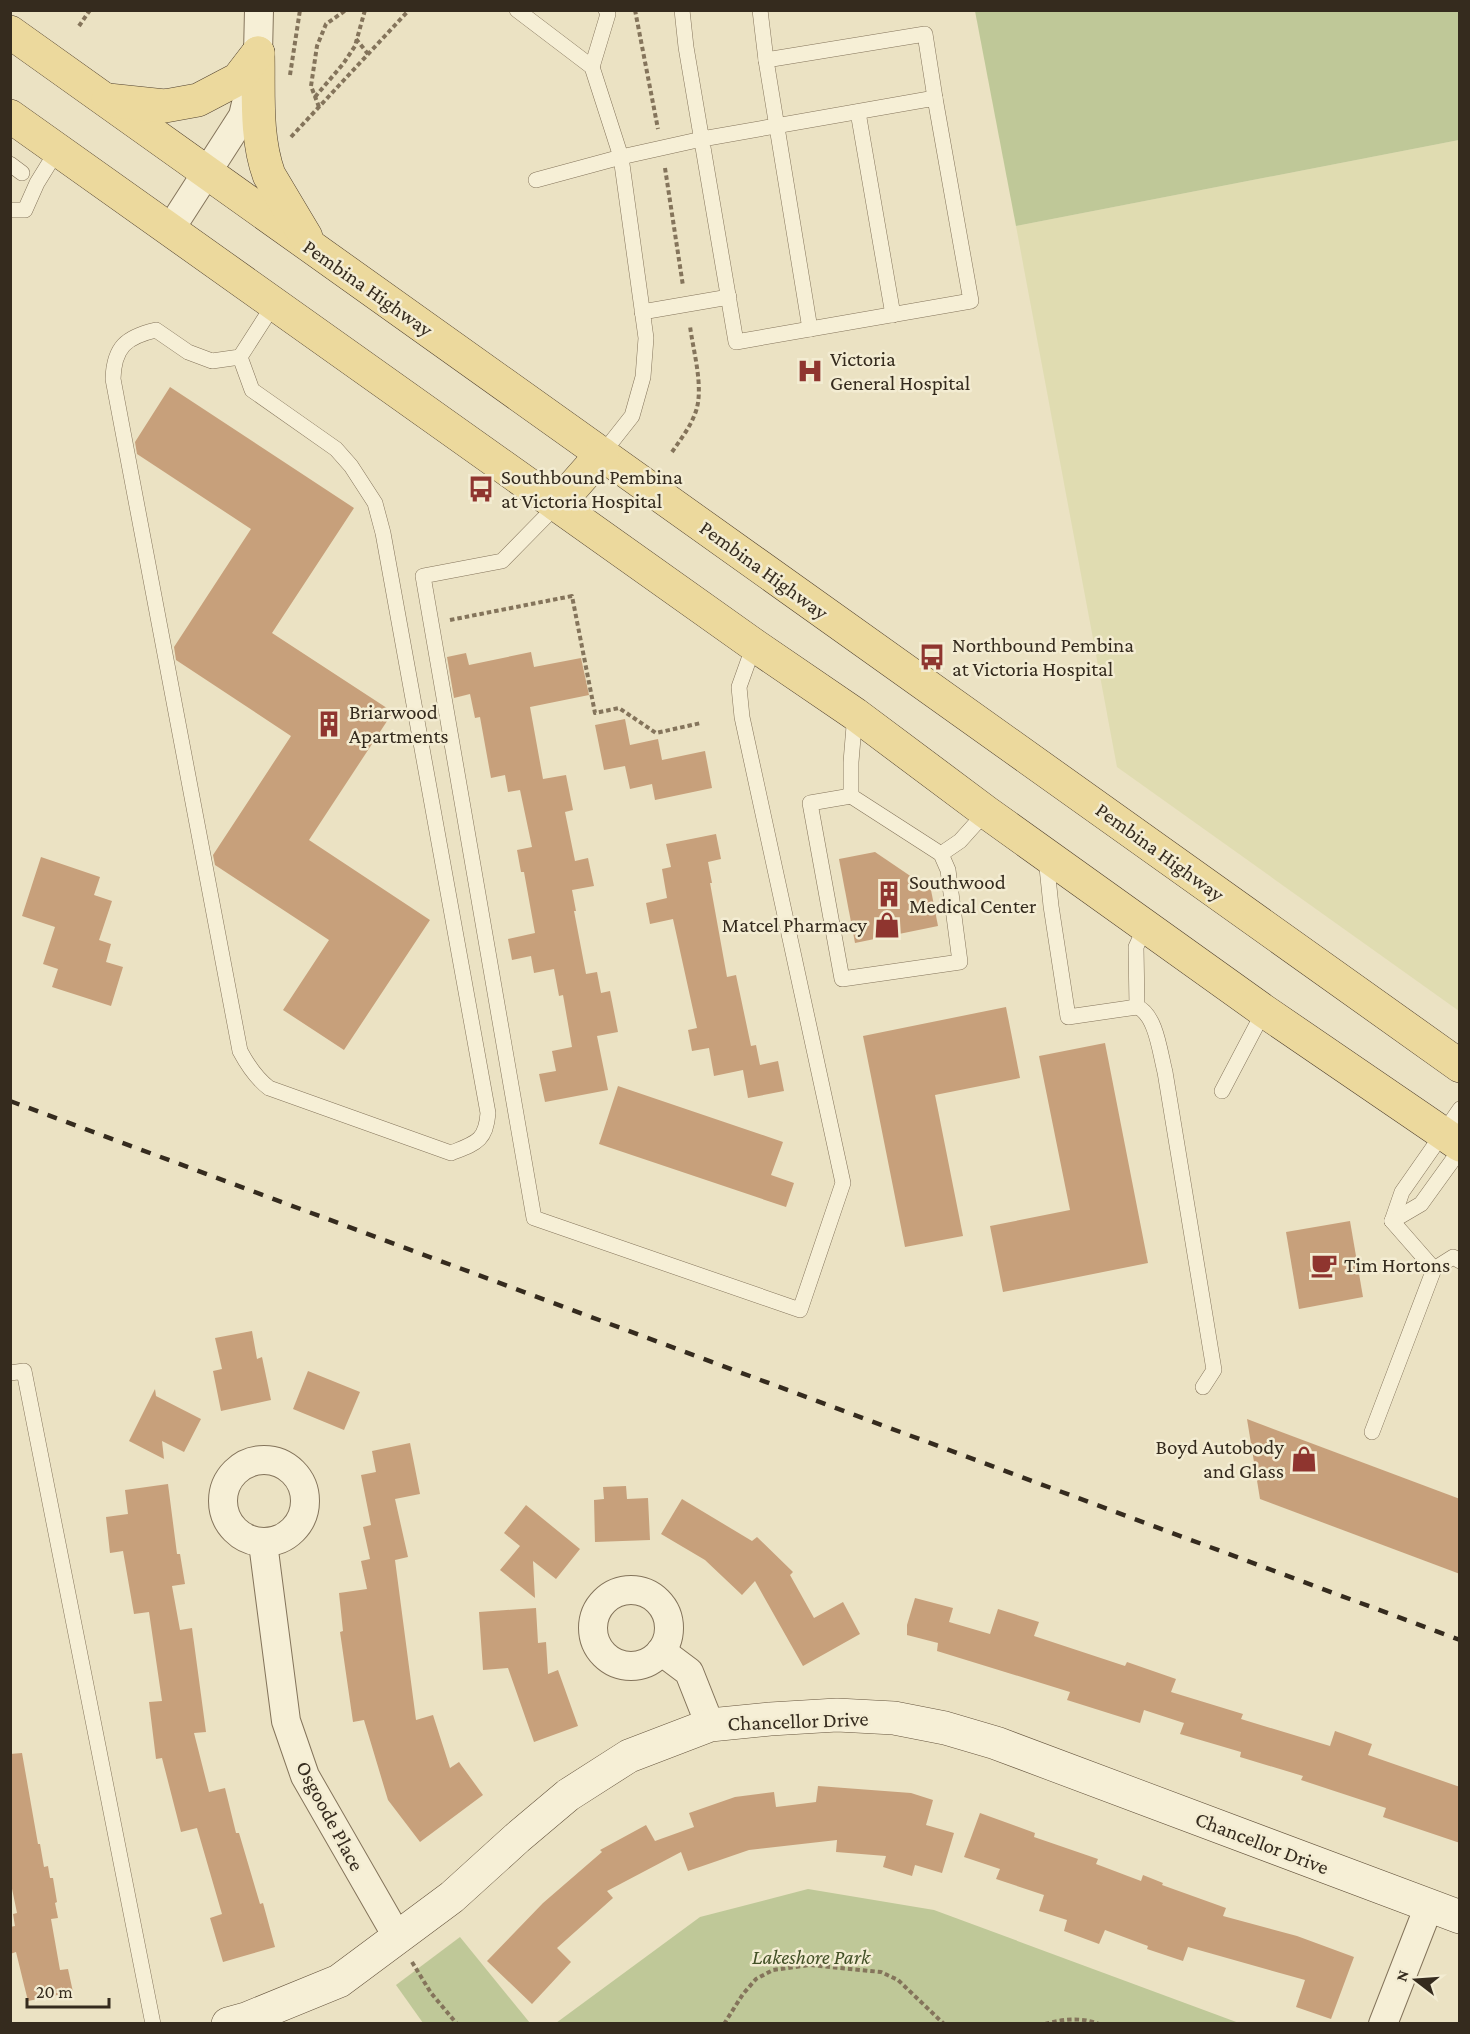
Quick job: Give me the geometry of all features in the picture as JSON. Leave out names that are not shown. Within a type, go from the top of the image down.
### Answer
[{"type":"main road","name":"Pembina Highway","points":[[10,32],[1460,1066]]},
{"type":"main road","points":[[104,99],[165,106],[198,100],[238,79],[258,52]]},
{"type":"main road","points":[[258,52],[260,142],[265,165],[313,249]]},
{"type":"main road","points":[[10,116],[171,228],[274,304],[754,645],[855,714],[986,812],[1264,1011],[1455,1134]]},
{"type":"main road","points":[[557,504],[602,454]]},
{"type":"street","points":[[171,228],[243,116],[258,52],[259,10]]},
{"type":"street","name":"Osgoode Place","points":[[263,1543],[286,1721],[305,1776],[398,1938]]},
{"type":"street","points":[[661,1651],[689,1672],[710,1725]]},
{"type":"street","name":"Chancellor Drive","points":[[228,2024],[246,2019],[339,1981],[452,1897],[568,1794],[629,1756],[710,1725],[770,1719],[837,1715],[894,1718],[945,1728],[996,1743],[1460,1917]]},
{"type":"street","points":[[1383,2024],[1429,1906]]},
{"type":"lane","points":[[517,10],[592,67]]},
{"type":"lane","points":[[602,454],[632,416],[643,377],[646,338],[621,157],[592,67],[608,14],[606,10]]},
{"type":"lane","points":[[682,10],[736,342],[970,302],[925,34],[766,60]]},
{"type":"lane","points":[[760,10],[776,126],[810,329]]},
{"type":"lane","points":[[536,180],[621,157],[702,139],[935,98]]},
{"type":"lane","points":[[858,112],[893,315]]},
{"type":"lane","points":[[10,210],[26,210],[37,183],[58,149]]},
{"type":"lane","points":[[642,312],[729,297]]},
{"type":"lane","points":[[240,357],[252,390],[336,449],[351,466],[375,503],[383,533],[488,1113],[486,1130],[478,1139],[451,1153],[270,1088],[253,1073],[240,1051],[113,379],[114,362],[121,348],[137,335],[156,330],[188,352],[212,361],[240,357],[274,304]]},
{"type":"lane","points":[[557,504],[502,561],[423,576],[534,1218],[800,1310],[843,1183],[742,717],[739,687],[754,645]]},
{"type":"lane","points":[[851,796],[855,714]]},
{"type":"lane","points":[[851,796],[941,854],[948,870],[960,962],[842,979],[810,802],[851,796]]},
{"type":"lane","points":[[941,854],[960,841],[986,812]]},
{"type":"lane","points":[[1046,855],[1068,1017],[1137,1006],[1144,1009],[1153,1024],[1165,1072],[1214,1370],[1203,1387]]},
{"type":"lane","points":[[1137,1006],[1136,946],[1146,926]]},
{"type":"lane","points":[[1222,1091],[1264,1011]]},
{"type":"lane","points":[[1392,1221],[1402,1192],[1455,1134]]},
{"type":"lane","points":[[1392,1221],[1421,1204],[1455,1134]]},
{"type":"lane","points":[[1392,1221],[1434,1269]]},
{"type":"lane","points":[[1372,1432],[1434,1269],[1453,1257],[1460,1261]]},
{"type":"lane","points":[[10,1373],[24,1371],[153,2024]]},
{"type":"path","points":[[79,26],[90,10]]},
{"type":"path","points":[[319,107],[311,86],[317,46],[326,24],[346,10]]},
{"type":"path","points":[[315,97],[344,64],[355,46],[365,10]]},
{"type":"path","points":[[290,139],[409,10]]},
{"type":"path","points":[[635,10],[662,148],[700,393],[692,422],[672,452]]},
{"type":"path","points":[[356,39],[368,54]]},
{"type":"path","points":[[431,623],[572,596],[595,713],[619,708],[657,733],[701,723]]},
{"type":"path","points":[[398,1938],[431,1993],[458,2024]]},
{"type":"path","points":[[724,2024],[743,1994],[756,1979],[773,1970],[810,1965],[882,1972],[898,1980],[944,2024]]},
{"type":"path","points":[[1045,2024],[1062,2019],[1088,2020],[1099,2024]]},
{"type":"shaded area","points":[[1459,140],[1459,1011],[1117,767],[1016,226]]},
{"type":"green space","points":[[975,11],[1459,11],[1459,140],[1016,226]]},
{"type":"green space","name":"Lakeshore Park","points":[[808,1889],[934,1910],[1239,2023],[556,2023],[700,1917]]},
{"type":"green space","points":[[460,1937],[530,2023],[423,2023],[396,1985]]},
{"type":"building","name":"Briarwood Apartments","points":[[170,387],[354,508],[272,633],[393,712],[309,840],[430,920],[344,1050],[283,1010],[329,940],[215,865],[213,855],[291,736],[176,660],[174,647],[251,529],[137,454],[135,442]]},
{"type":"building","points":[[531,652],[534,667],[581,658],[589,695],[530,707],[543,779],[566,775],[573,810],[565,812],[575,861],[588,858],[594,886],[572,890],[586,974],[597,972],[601,993],[610,991],[618,1032],[597,1036],[608,1090],[545,1102],[539,1074],[556,1071],[552,1051],[572,1047],[563,995],[559,996],[554,969],[534,973],[531,956],[512,960],[508,939],[535,933],[524,872],[521,872],[517,850],[532,847],[520,790],[508,792],[505,775],[491,778],[480,717],[475,718],[470,694],[454,698],[447,657],[466,653],[469,665]]},
{"type":"building","points":[[625,719],[630,745],[658,739],[662,760],[705,751],[712,788],[655,800],[652,784],[630,789],[625,766],[604,770],[595,725]]},
{"type":"building","points":[[716,834],[721,859],[708,862],[727,977],[736,975],[751,1046],[756,1045],[760,1065],[778,1061],[784,1091],[748,1098],[743,1070],[714,1076],[709,1048],[692,1051],[688,1030],[697,1028],[673,919],[650,924],[646,903],[667,898],[662,869],[671,867],[666,844]]},
{"type":"building","name":"Southwood Medical Center","points":[[875,852],[931,890],[938,926],[855,943],[839,859]]},
{"type":"building","points":[[41,857],[100,877],[94,895],[112,901],[99,940],[111,944],[106,962],[123,967],[111,1006],[52,987],[58,969],[43,964],[55,927],[22,916]]},
{"type":"building","points":[[1006,1007],[1020,1078],[935,1095],[963,1236],[905,1247],[863,1036]]},
{"type":"building","points":[[1105,1043],[1148,1263],[1003,1292],[990,1226],[1070,1210],[1039,1056]]},
{"type":"building","points":[[618,1086],[783,1142],[771,1175],[794,1183],[786,1207],[599,1144]]},
{"type":"building","name":"Tim Hortons","points":[[1350,1221],[1363,1297],[1299,1309],[1286,1232]]},
{"type":"building","points":[[252,1331],[257,1359],[262,1357],[271,1400],[221,1411],[213,1371],[222,1369],[215,1338]]},
{"type":"building","points":[[308,1371],[360,1392],[344,1430],[293,1409]]},
{"type":"building","points":[[155,1389],[156,1396],[201,1419],[184,1452],[162,1441],[164,1459],[129,1441]]},
{"type":"building","name":"Boyd Autobody and Glass","points":[[1247,1419],[1460,1499],[1460,1574],[1260,1499]]},
{"type":"building","points":[[410,1443],[420,1494],[395,1499],[408,1557],[395,1560],[416,1720],[433,1715],[450,1768],[459,1762],[483,1795],[420,1842],[388,1800],[364,1720],[353,1722],[340,1632],[343,1631],[339,1593],[367,1589],[361,1561],[370,1559],[363,1527],[371,1525],[361,1475],[376,1472],[372,1451]]},
{"type":"building","points":[[168,1484],[177,1554],[180,1554],[185,1584],[172,1586],[180,1630],[192,1628],[206,1732],[194,1733],[209,1792],[225,1788],[236,1833],[239,1833],[260,1904],[263,1903],[275,1947],[223,1962],[210,1918],[222,1914],[197,1828],[181,1832],[162,1758],[156,1759],[149,1702],[162,1701],[149,1612],[134,1614],[123,1551],[110,1553],[106,1517],[128,1514],[125,1490]]},
{"type":"building","points":[[626,1486],[627,1499],[648,1498],[650,1540],[595,1542],[594,1500],[604,1499],[603,1487]]},
{"type":"building","points":[[682,1499],[752,1541],[757,1537],[793,1572],[790,1575],[814,1618],[843,1602],[860,1634],[803,1666],[755,1581],[742,1595],[705,1560],[661,1534]]},
{"type":"building","points":[[526,1505],[580,1549],[556,1579],[533,1561],[535,1598],[500,1570],[520,1546],[504,1533]]},
{"type":"building","points":[[915,1598],[953,1608],[949,1622],[990,1634],[998,1609],[1039,1622],[1034,1636],[1125,1666],[1127,1662],[1176,1679],[1171,1692],[1243,1714],[1241,1719],[1330,1746],[1335,1731],[1372,1744],[1368,1755],[1460,1787],[1460,1843],[1383,1817],[1386,1808],[1301,1780],[1303,1776],[1240,1757],[1241,1752],[1180,1734],[1184,1723],[1144,1710],[1140,1723],[1067,1700],[1070,1692],[937,1651],[938,1643],[907,1635],[907,1625]]},
{"type":"building","points":[[536,1608],[538,1643],[546,1642],[548,1674],[558,1670],[578,1726],[534,1742],[508,1668],[483,1670],[479,1612]]},
{"type":"building","points":[[22,1753],[38,1844],[40,1844],[44,1867],[48,1866],[50,1878],[53,1878],[58,1918],[51,1919],[60,1970],[68,1969],[73,1992],[28,2001],[16,1952],[10,1954],[10,1927],[15,1926],[13,1914],[17,1913],[10,1879],[10,1754]]},
{"type":"building","points":[[818,1786],[911,1793],[933,1800],[926,1825],[954,1833],[942,1873],[915,1865],[912,1876],[883,1867],[886,1856],[836,1852],[837,1840],[749,1850],[688,1871],[681,1852],[607,1891],[613,1898],[557,1948],[571,1962],[532,2004],[487,1961],[543,1903],[602,1852],[600,1850],[646,1825],[655,1841],[694,1827],[689,1813],[735,1797],[774,1792],[776,1807],[816,1802]]},
{"type":"building","points":[[980,1813],[1035,1833],[1034,1837],[1098,1859],[1096,1864],[1141,1881],[1143,1875],[1163,1883],[1162,1885],[1226,1908],[1223,1916],[1297,1936],[1354,1957],[1331,2019],[1296,2007],[1305,1980],[1188,1947],[1183,1961],[1147,1949],[1148,1946],[1105,1930],[1099,1944],[1064,1931],[1067,1920],[1039,1911],[1044,1895],[996,1879],[1000,1869],[964,1857]]},
{"type":"railway","points":[[10,1101],[1460,1640]]},
{"type":"place","name":"Victoria General Hospital","points":[[810,371]]},
{"type":"place","name":"Southbound Pembina at Victoria Hospital","points":[[481,489]]},
{"type":"place","name":"Northbound Pembina at Victoria Hospital","points":[[932,657]]},
{"type":"place","name":"Briarwood Apartments","points":[[329,724]]},
{"type":"place","name":"Southwood Medical Center","points":[[889,894]]},
{"type":"place","name":"Matcel Pharmacy","points":[[887,925]]},
{"type":"place","name":"Tim Hortons","points":[[1324,1265]]},
{"type":"place","name":"Boyd Autobody and Glass","points":[[1304,1459]]}]
